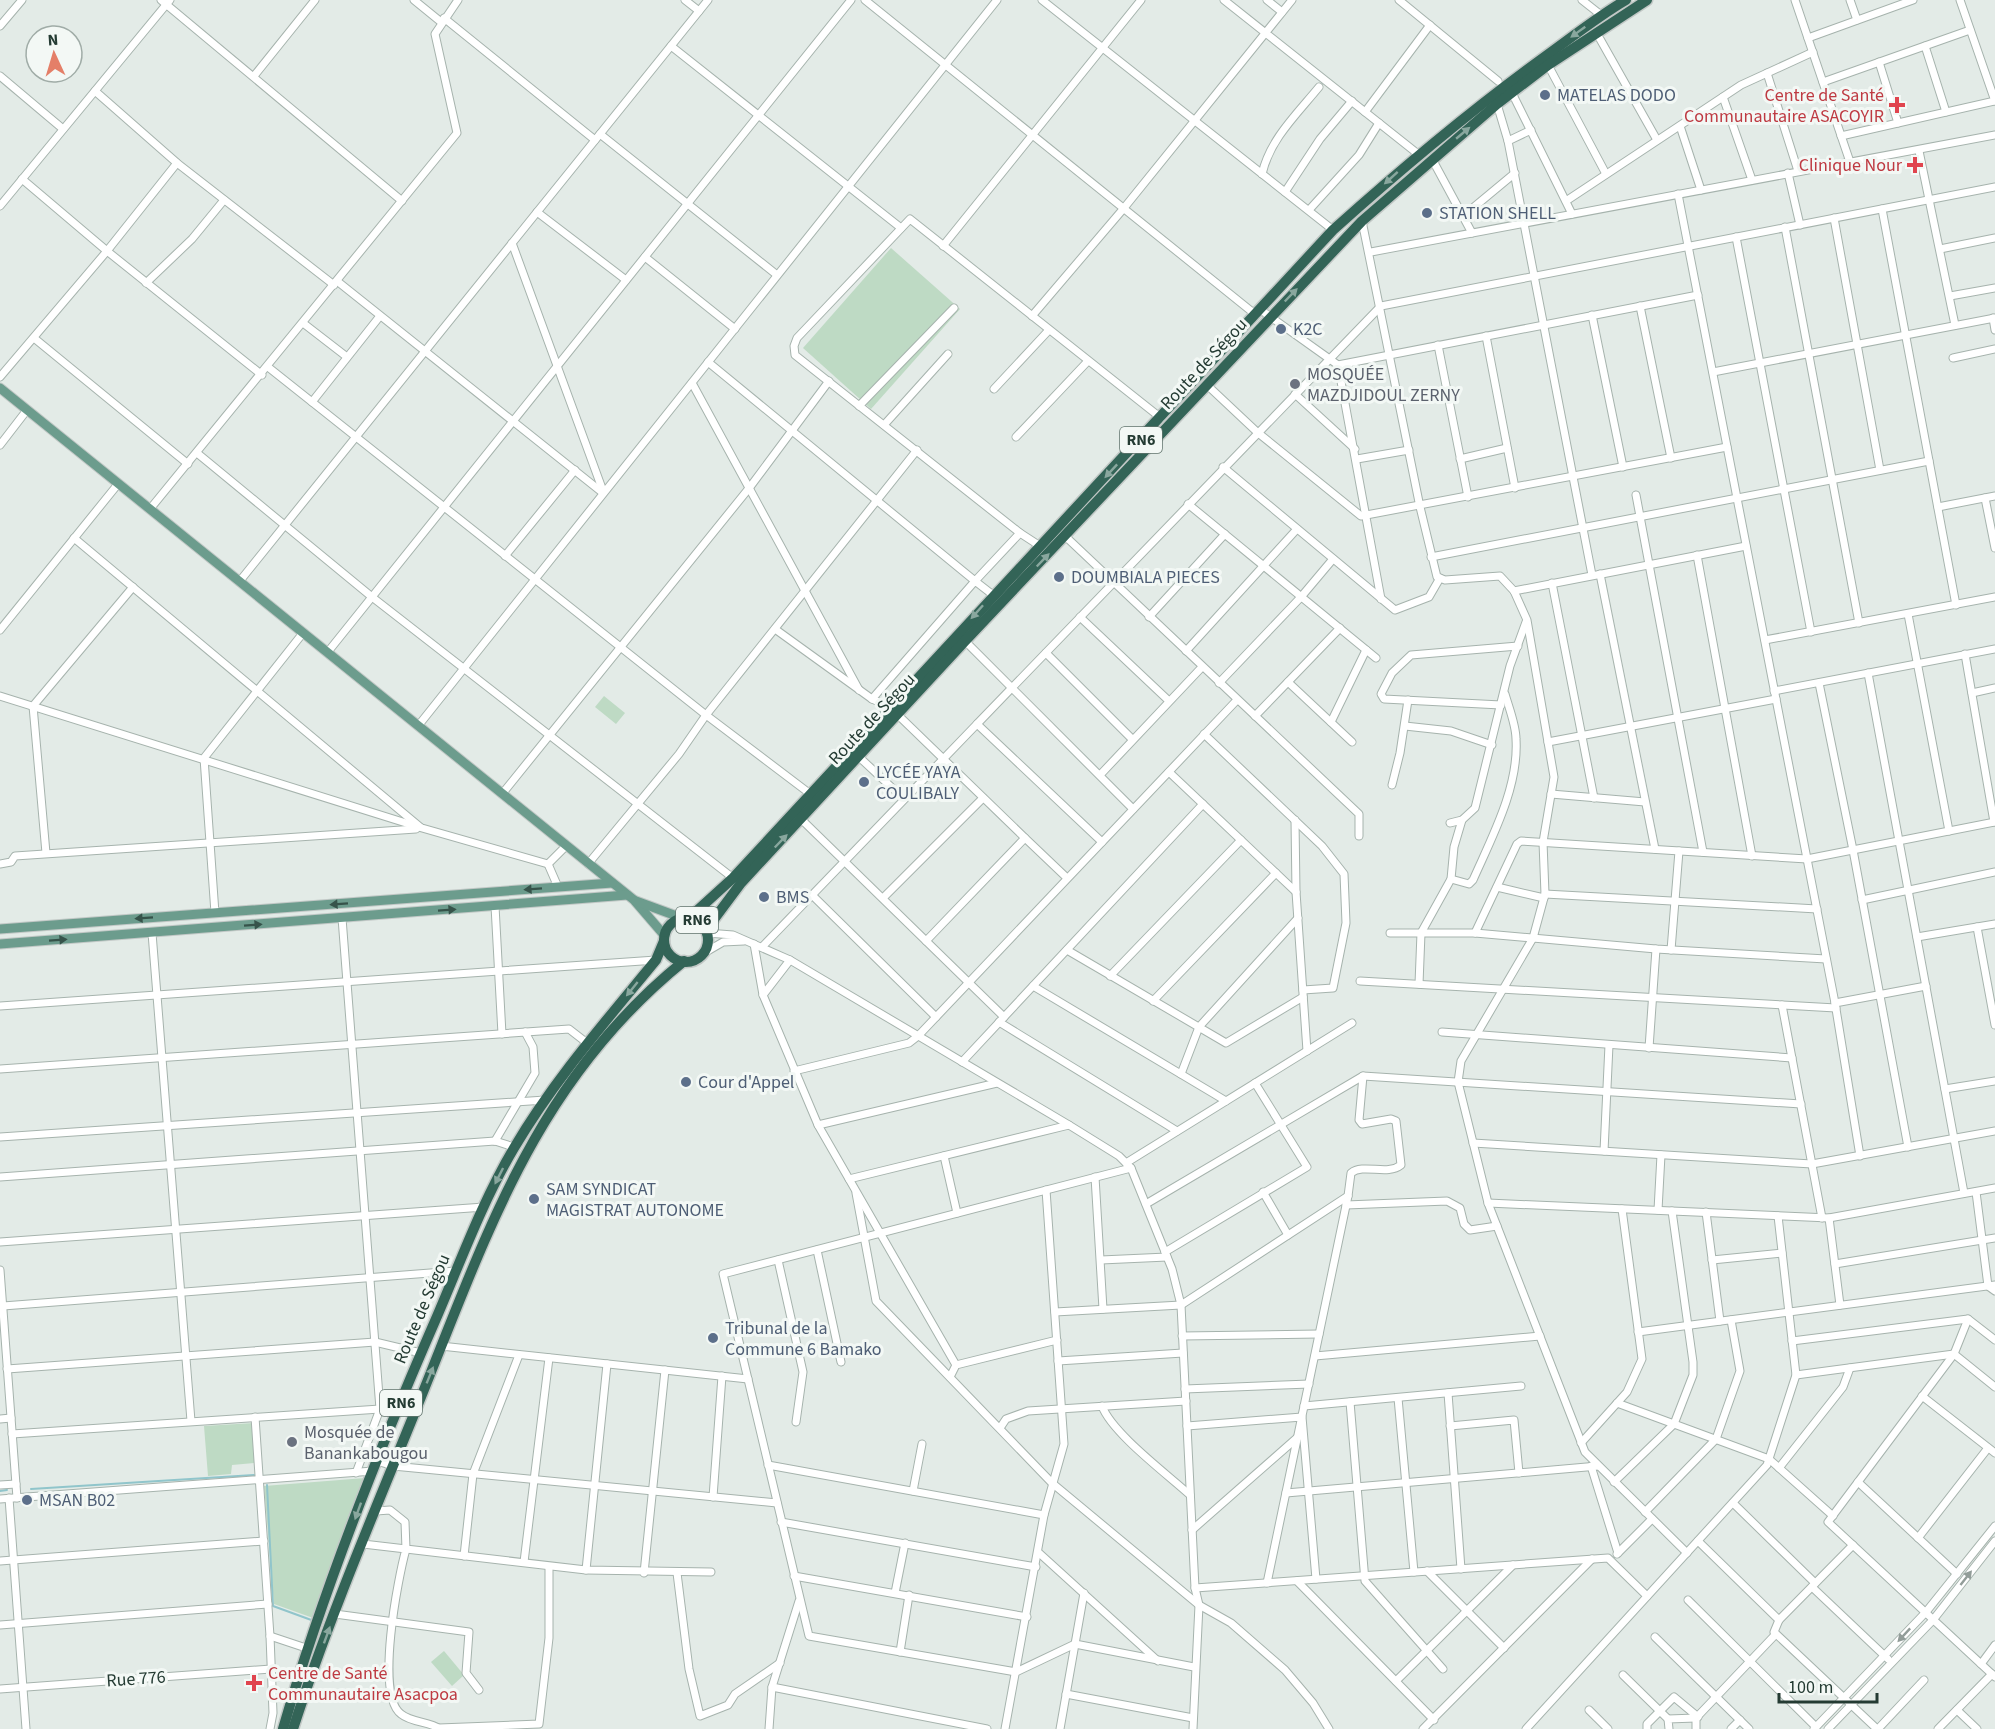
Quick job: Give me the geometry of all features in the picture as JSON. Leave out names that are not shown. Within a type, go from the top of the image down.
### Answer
[{"type":"highway","name":"Route de Ségou","points":[[283,1729],[309,1649],[375,1466],[484,1207],[514,1147],[587,1043],[656,960],[668,928],[686,918],[733,878],[809,793],[965,641],[1207,385],[1262,314],[1334,230],[1418,154],[1504,86],[1601,15],[1626,0]]},
{"type":"highway","name":"Route de Ségou","points":[[293,1729],[393,1466],[508,1186],[555,1103],[594,1049],[657,984],[684,961],[691,961],[704,953],[707,947],[707,931],[741,883],[802,820],[858,756],[993,595],[1262,314],[1362,221],[1497,104],[1548,65],[1647,0]]},
{"type":"highway","name":"RN6","points":[[686,918],[702,924],[707,931]]},
{"type":"highway","name":"RN6","points":[[664,939],[670,955],[684,961]]},
{"type":"main road","points":[[0,388],[631,897],[664,939]]},
{"type":"main road","points":[[0,929],[612,883]]},
{"type":"main road","points":[[0,944],[631,897],[686,918]]},
{"type":"street","points":[[0,26],[22,0]]},
{"type":"street","points":[[254,76],[315,0]]},
{"type":"street","points":[[414,0],[688,204],[777,275]]},
{"type":"street","points":[[150,509],[457,134],[435,34],[459,0]]},
{"type":"street","points":[[685,0],[699,11]]},
{"type":"street","points":[[239,582],[708,0]]},
{"type":"street","points":[[327,653],[851,0]]},
{"type":"street","points":[[865,0],[1124,208],[1262,314],[1338,365],[1368,517],[1381,599]]},
{"type":"street","points":[[418,726],[997,0]]},
{"type":"street","points":[[1042,0],[1334,230]]},
{"type":"street","points":[[943,246],[1141,0]]},
{"type":"street","points":[[1224,0],[1418,154]]},
{"type":"street","points":[[1267,0],[1282,12]]},
{"type":"street","points":[[1032,316],[1124,208],[1292,0]]},
{"type":"street","points":[[1399,0],[1498,81]]},
{"type":"street","points":[[1582,0],[1601,15]]},
{"type":"street","points":[[1796,0],[1850,162]]},
{"type":"street","points":[[1850,0],[1857,20]]},
{"type":"street","points":[[1808,38],[1913,0]]},
{"type":"street","points":[[1841,136],[1995,101],[1960,0]]},
{"type":"street","points":[[0,206],[166,1],[402,201]]},
{"type":"street","points":[[1365,112],[1430,26]]},
{"type":"street","points":[[1823,82],[1970,30]]},
{"type":"street","points":[[1600,39],[1658,140]]},
{"type":"street","points":[[671,46],[901,228]]},
{"type":"street","points":[[1925,46],[1946,112]]},
{"type":"street","points":[[1566,201],[1723,97],[1813,52]]},
{"type":"street","points":[[1879,62],[1898,123]]},
{"type":"street","points":[[1548,65],[1606,174]]},
{"type":"street","points":[[1767,73],[1798,171]]},
{"type":"street","points":[[0,76],[63,129]]},
{"type":"street","points":[[1262,174],[1266,155],[1273,143],[1319,87]]},
{"type":"street","points":[[95,91],[177,163],[380,316],[603,493]]},
{"type":"street","points":[[1512,93],[1572,214]]},
{"type":"street","points":[[1723,97],[1752,180]]},
{"type":"street","points":[[1285,192],[1320,139],[1352,101]]},
{"type":"street","points":[[1497,104],[1515,173],[1592,575]]},
{"type":"street","points":[[1309,210],[1359,155],[1379,123]]},
{"type":"street","points":[[1680,126],[1701,190]]},
{"type":"street","points":[[1508,141],[1531,130]]},
{"type":"street","points":[[1371,252],[1995,135]]},
{"type":"street","points":[[1919,151],[1955,325]]},
{"type":"street","points":[[1432,159],[1472,233]]},
{"type":"street","points":[[0,377],[107,251],[177,163]]},
{"type":"street","points":[[1462,217],[1515,173]]},
{"type":"street","points":[[1788,173],[1800,225]]},
{"type":"street","points":[[22,179],[146,283],[262,375]]},
{"type":"street","points":[[762,947],[1223,467],[1381,306],[1995,187]]},
{"type":"street","points":[[1678,194],[1817,909],[1860,1156]]},
{"type":"street","points":[[146,283],[192,239],[224,200]]},
{"type":"street","points":[[1882,209],[1956,605]]},
{"type":"street","points":[[537,212],[626,280]]},
{"type":"street","points":[[1834,218],[1880,470]]},
{"type":"street","points":[[1040,546],[1020,533],[795,355],[795,342],[901,228],[910,219],[1161,418]]},
{"type":"street","points":[[1362,221],[1371,252],[1420,507],[1437,577],[1500,576],[1514,591],[1527,620],[1554,777],[1543,842],[1545,896],[1533,938],[1461,1061],[1458,1082],[1488,1203],[1585,1452],[1595,1466],[1687,1553]]},
{"type":"street","points":[[1785,227],[1859,623]]},
{"type":"street","points":[[1736,237],[1811,632]]},
{"type":"street","points":[[1940,249],[1995,238]]},
{"type":"street","points":[[512,243],[603,493]]},
{"type":"street","points":[[645,257],[735,329]]},
{"type":"street","points":[[1950,296],[1995,288]]},
{"type":"street","points":[[1338,365],[1698,295]]},
{"type":"street","points":[[1640,306],[1671,458]]},
{"type":"street","points":[[859,406],[954,308]]},
{"type":"street","points":[[1592,315],[1623,467]]},
{"type":"street","points":[[312,402],[380,316]]},
{"type":"street","points":[[1713,372],[1994,318],[1995,330]]},
{"type":"street","points":[[303,323],[347,357]]},
{"type":"street","points":[[994,389],[1049,330]]},
{"type":"street","points":[[1486,336],[1515,488]]},
{"type":"street","points":[[34,338],[188,464]]},
{"type":"street","points":[[1438,345],[1468,497]]},
{"type":"street","points":[[1953,358],[1995,349]]},
{"type":"street","points":[[884,425],[948,354]]},
{"type":"street","points":[[1016,437],[1088,361]]},
{"type":"street","points":[[708,362],[877,503],[993,595]]},
{"type":"street","points":[[268,367],[706,715],[809,793]]},
{"type":"street","points":[[502,794],[750,487],[829,381]]},
{"type":"street","points":[[692,383],[750,487],[804,593],[859,690]]},
{"type":"street","points":[[1207,385],[1257,432],[1361,516],[1368,517],[1727,447]]},
{"type":"street","points":[[1294,394],[1355,449]]},
{"type":"street","points":[[0,445],[27,410]]},
{"type":"street","points":[[1460,459],[1508,448]]},
{"type":"street","points":[[588,864],[679,754],[706,715],[917,450]]},
{"type":"street","points":[[1357,459],[1409,450]]},
{"type":"street","points":[[197,453],[284,527],[372,597],[733,878]]},
{"type":"street","points":[[1431,557],[1929,461]]},
{"type":"street","points":[[1223,467],[1395,610],[1429,597],[1440,578]]},
{"type":"street","points":[[506,556],[575,470]]},
{"type":"street","points":[[0,630],[118,484]]},
{"type":"street","points":[[1636,495],[1703,852]]},
{"type":"street","points":[[1938,507],[1995,496]]},
{"type":"street","points":[[1984,498],[1995,548]]},
{"type":"street","points":[[1188,504],[1376,658]]},
{"type":"street","points":[[1185,651],[1298,529]]},
{"type":"street","points":[[872,699],[1020,533]]},
{"type":"street","points":[[1149,617],[1225,534]]},
{"type":"street","points":[[1065,536],[1359,814],[1359,836]]},
{"type":"street","points":[[74,538],[422,828]]},
{"type":"street","points":[[1514,591],[1746,546]]},
{"type":"street","points":[[1697,555],[1752,855]]},
{"type":"street","points":[[1220,683],[1301,597],[1333,559]]},
{"type":"street","points":[[1600,574],[1655,849]]},
{"type":"street","points":[[1552,584],[1594,798]]},
{"type":"street","points":[[46,854],[33,706],[133,587]]},
{"type":"street","points":[[1765,640],[1995,597]]},
{"type":"street","points":[[1908,614],[1949,831]]},
{"type":"street","points":[[1080,617],[1169,701]]},
{"type":"street","points":[[1450,823],[1462,820],[1475,808],[1504,692],[1527,620]]},
{"type":"street","points":[[775,628],[859,690],[894,711],[1067,879]]},
{"type":"street","points":[[1255,716],[1340,628]]},
{"type":"street","points":[[215,913],[204,758],[303,633]]},
{"type":"street","points":[[965,641],[1134,809]]},
{"type":"street","points":[[1501,705],[1384,699],[1381,694],[1392,674],[1411,655],[1518,646]]},
{"type":"street","points":[[1548,742],[1725,708],[1819,683],[1995,649]]},
{"type":"street","points":[[1331,722],[1366,650]]},
{"type":"street","points":[[1046,653],[1132,739]]},
{"type":"street","points":[[1474,933],[1518,843],[1543,842],[1807,859],[1995,822],[1965,654]]},
{"type":"street","points":[[1100,774],[1202,667]]},
{"type":"street","points":[[1868,673],[1964,1193]]},
{"type":"street","points":[[1288,682],[1353,742]]},
{"type":"street","points":[[1819,683],[1853,850],[1908,1147]]},
{"type":"street","points":[[1972,693],[1995,688]]},
{"type":"street","points":[[1451,879],[1468,884],[1473,880],[1495,829],[1514,772],[1516,738],[1504,692]]},
{"type":"street","points":[[0,696],[422,828],[548,864]]},
{"type":"street","points":[[794,1071],[909,1043],[918,1036],[1237,700]]},
{"type":"street","points":[[1392,785],[1405,726],[1408,700]]},
{"type":"street","points":[[977,724],[1102,842]]},
{"type":"street","points":[[1405,726],[1451,731],[1492,745]]},
{"type":"street","points":[[1067,950],[1226,1043],[1303,993],[1333,988],[1346,923],[1344,874],[1322,846],[1204,735]]},
{"type":"street","points":[[858,756],[904,799]]},
{"type":"street","points":[[1169,772],[1296,891]]},
{"type":"street","points":[[1551,794],[1645,801]]},
{"type":"street","points":[[883,898],[983,798]]},
{"type":"street","points":[[962,1062],[1203,804]]},
{"type":"street","points":[[802,820],[969,982],[1002,1019],[1177,1131]]},
{"type":"street","points":[[1295,820],[1296,891],[1307,1051]]},
{"type":"street","points":[[1419,984],[1421,933],[1451,879],[1454,847],[1462,820]]},
{"type":"street","points":[[0,864],[10,863],[15,856],[209,845],[422,828]]},
{"type":"street","points":[[926,941],[1024,838]]},
{"type":"street","points":[[1110,976],[1241,840]]},
{"type":"street","points":[[548,864],[566,846]]},
{"type":"street","points":[[1671,950],[1679,851]]},
{"type":"street","points":[[548,864],[558,887]]},
{"type":"street","points":[[1862,900],[1995,872]]},
{"type":"street","points":[[1153,1001],[1276,873]]},
{"type":"street","points":[[1497,887],[1545,896],[1817,909]]},
{"type":"street","points":[[812,895],[936,1017]]},
{"type":"street","points":[[495,906],[502,1034]]},
{"type":"street","points":[[342,918],[380,1408],[356,1473]]},
{"type":"street","points":[[1181,1074],[1199,1028],[1298,918]]},
{"type":"street","points":[[1917,937],[1995,924]]},
{"type":"street","points":[[1977,927],[1995,1025]]},
{"type":"street","points":[[707,931],[725,933],[790,960],[1070,1125],[1129,1165],[1166,1254],[1181,1305],[1195,1588],[1199,1605],[1194,1667],[1193,1729]]},
{"type":"street","points":[[152,933],[191,1421]]},
{"type":"street","points":[[1390,933],[1474,933],[1656,949],[1826,959]]},
{"type":"street","points":[[704,953],[723,942],[750,943]]},
{"type":"street","points":[[750,943],[763,995],[818,1125],[956,1365]]},
{"type":"street","points":[[1649,1048],[1656,949]]},
{"type":"street","points":[[0,1006],[656,960]]},
{"type":"street","points":[[763,995],[790,960]]},
{"type":"street","points":[[1360,981],[1835,1006],[1880,994],[1926,986]]},
{"type":"street","points":[[1033,986],[1226,1101]]},
{"type":"street","points":[[1782,1005],[1812,1164],[1835,1264],[1840,1305]]},
{"type":"street","points":[[1194,1667],[1075,1644],[1016,1672],[808,1636],[723,1274],[1095,1177],[1129,1165],[1177,1131],[1352,1023]]},
{"type":"street","points":[[0,1069],[569,1029],[587,1043]]},
{"type":"street","points":[[495,1141],[535,1073],[533,1047],[525,1032]]},
{"type":"street","points":[[1442,1032],[1792,1058]]},
{"type":"street","points":[[1604,1151],[1610,1045]]},
{"type":"street","points":[[1146,1204],[1363,1076],[1801,1104]]},
{"type":"street","points":[[1267,1583],[1353,1171],[1390,1169],[1401,1165],[1395,1120],[1362,1124],[1359,1120],[1363,1076]]},
{"type":"street","points":[[1945,1089],[1995,1081]]},
{"type":"street","points":[[818,1125],[997,1083]]},
{"type":"street","points":[[1101,1260],[1166,1254],[1263,1192],[1307,1167],[1255,1083]]},
{"type":"street","points":[[0,1137],[546,1100]]},
{"type":"street","points":[[849,1179],[1070,1125]]},
{"type":"street","points":[[1473,1143],[1812,1164],[1995,1131]]},
{"type":"street","points":[[0,1177],[495,1141],[514,1147]]},
{"type":"street","points":[[1658,1210],[1661,1155]]},
{"type":"street","points":[[944,1156],[957,1213]]},
{"type":"street","points":[[1095,1177],[1103,1310]]},
{"type":"street","points":[[1488,1203],[1826,1218],[1995,1188]]},
{"type":"street","points":[[1005,1729],[1044,1515],[1064,1444],[1046,1190]]},
{"type":"street","points":[[1263,1192],[1288,1235]]},
{"type":"street","points":[[1976,1192],[1982,1240],[1995,1291]]},
{"type":"street","points":[[856,1193],[876,1301],[1052,1483],[1199,1605],[1231,1623],[1285,1670],[1313,1703],[1329,1729]]},
{"type":"street","points":[[1055,1312],[1181,1305],[1348,1196]]},
{"type":"street","points":[[1347,1205],[1447,1201],[1460,1208],[1464,1224],[1470,1230],[1497,1226]]},
{"type":"street","points":[[0,1242],[484,1207]]},
{"type":"street","points":[[1581,1443],[1627,1392],[1642,1359],[1622,1209]]},
{"type":"street","points":[[1614,1482],[1674,1424],[1693,1375],[1672,1211]]},
{"type":"street","points":[[1706,1212],[1720,1321]]},
{"type":"street","points":[[1526,1729],[1767,1465],[1796,1375],[1778,1216]]},
{"type":"street","points":[[1835,1264],[1995,1238]]},
{"type":"street","points":[[817,1250],[841,1362]]},
{"type":"street","points":[[1712,1260],[1782,1253]]},
{"type":"street","points":[[778,1260],[802,1372],[796,1422]]},
{"type":"street","points":[[0,1270],[3,1356],[8,1369],[16,1484],[13,1498],[14,1560],[26,1729]]},
{"type":"street","points":[[3,1306],[456,1271]]},
{"type":"street","points":[[1638,1332],[1992,1285]]},
{"type":"street","points":[[1792,1341],[1968,1319],[1995,1340]]},
{"type":"street","points":[[1938,1729],[1994,1676],[1828,1522],[1954,1354],[1968,1319]]},
{"type":"street","points":[[1645,1512],[1716,1439],[1740,1371],[1731,1320]]},
{"type":"street","points":[[1182,1336],[1319,1334]]},
{"type":"street","points":[[1315,1356],[1540,1336]]},
{"type":"street","points":[[950,1377],[956,1365],[1057,1340]]},
{"type":"street","points":[[8,1369],[375,1342],[421,1353]]},
{"type":"street","points":[[441,1346],[748,1379]]},
{"type":"street","points":[[1058,1361],[1183,1353]]},
{"type":"street","points":[[1796,1375],[1954,1354],[1995,1387]]},
{"type":"street","points":[[464,1556],[473,1474],[519,1355]]},
{"type":"street","points":[[524,1562],[549,1358]]},
{"type":"street","points":[[586,1570],[608,1364]]},
{"type":"street","points":[[1779,1468],[1843,1387],[1850,1368]]},
{"type":"street","points":[[644,1573],[666,1370]]},
{"type":"street","points":[[713,1497],[722,1376]]},
{"type":"street","points":[[1185,1389],[1309,1384]]},
{"type":"street","points":[[1304,1406],[1521,1386]]},
{"type":"street","points":[[1448,1393],[1461,1569]]},
{"type":"street","points":[[1922,1396],[1995,1454]]},
{"type":"street","points":[[1398,1398],[1414,1572]]},
{"type":"street","points":[[1000,1428],[1006,1419],[1018,1413],[1061,1408],[1186,1401]]},
{"type":"street","points":[[1350,1402],[1365,1581],[1443,1669]]},
{"type":"street","points":[[1617,1403],[1769,1459],[1833,1516]]},
{"type":"street","points":[[1102,1406],[1106,1416],[1125,1436],[1190,1495]]},
{"type":"street","points":[[12,1434],[380,1408],[398,1410]]},
{"type":"street","points":[[255,1417],[270,1636],[273,1713],[270,1729]]},
{"type":"street","points":[[0,1419],[11,1418]]},
{"type":"street","points":[[1187,1426],[1302,1418]]},
{"type":"street","points":[[1302,1418],[1316,1579]]},
{"type":"street","points":[[1450,1426],[1514,1420],[1519,1473]]},
{"type":"street","points":[[1192,1530],[1298,1437]]},
{"type":"street","points":[[913,1491],[922,1444]]},
{"type":"street","points":[[1918,1538],[1988,1448]]},
{"type":"street","points":[[768,1465],[1044,1515]]},
{"type":"street","points":[[0,1499],[356,1473],[375,1466],[393,1466],[777,1503]]},
{"type":"street","points":[[1286,1493],[1595,1466]]},
{"type":"street","points":[[1595,1466],[1618,1553]]},
{"type":"street","points":[[1858,1482],[1957,1574]]},
{"type":"street","points":[[0,1485],[16,1484]]},
{"type":"street","points":[[1733,1503],[1892,1663]]},
{"type":"street","points":[[376,1511],[390,1510],[405,1522],[406,1549],[394,1602],[390,1701],[401,1714],[440,1729],[539,1724],[549,1638],[549,1567]]},
{"type":"street","points":[[1611,1560],[1652,1519]]},
{"type":"street","points":[[782,1522],[1036,1567]]},
{"type":"street","points":[[1688,1600],[1815,1728],[1926,1612],[1995,1526]]},
{"type":"street","points":[[0,1562],[264,1541]]},
{"type":"street","points":[[1698,1541],[1779,1620]]},
{"type":"street","points":[[1828,1729],[1933,1620],[1995,1541]]},
{"type":"street","points":[[895,1593],[904,1543]]},
{"type":"street","points":[[363,1544],[586,1570],[644,1573],[711,1572]]},
{"type":"street","points":[[1853,1545],[1779,1620],[1774,1629],[1775,1635],[1878,1729],[1924,1680]]},
{"type":"street","points":[[1038,1552],[1158,1661]]},
{"type":"street","points":[[1195,1588],[1608,1558],[1647,1596]]},
{"type":"street","points":[[1423,1729],[1592,1559]]},
{"type":"street","points":[[1396,1681],[1513,1565]]},
{"type":"street","points":[[1427,1571],[1504,1648]]},
{"type":"street","points":[[677,1573],[689,1669],[700,1716],[728,1705],[735,1694],[780,1663]]},
{"type":"street","points":[[794,1576],[1027,1617]]},
{"type":"street","points":[[1297,1581],[1434,1720]]},
{"type":"street","points":[[1060,1729],[1084,1593]]},
{"type":"street","points":[[900,1652],[909,1595]]},
{"type":"street","points":[[769,1729],[772,1688],[800,1598]]},
{"type":"street","points":[[0,1625],[268,1604]]},
{"type":"street","points":[[335,1614],[469,1632],[466,1673],[479,1690]]},
{"type":"street","points":[[1696,1729],[1697,1718],[1775,1635]]},
{"type":"street","points":[[270,1636],[309,1649]]},
{"type":"street","points":[[1655,1637],[1749,1729]]},
{"type":"street","points":[[1981,1664],[1995,1645]]},
{"type":"street","name":"Rue 776","points":[[0,1689],[271,1670]]},
{"type":"street","points":[[1623,1675],[1668,1719],[1669,1729]]},
{"type":"street","points":[[772,1688],[987,1729]]},
{"type":"street","points":[[1066,1694],[1192,1718]]},
{"type":"street","points":[[1647,1729],[1647,1724],[1674,1696],[1697,1718]]},
{"type":"street","points":[[1589,1710],[1608,1729]]},
{"type":"street","points":[[1957,1710],[1977,1729]]},
{"type":"street","points":[[1668,1719],[1697,1718]]},
{"type":"street","points":[[1731,1729],[1740,1720]]},
{"type":"green space","points":[[891,248],[960,309],[871,409],[803,348]]},
{"type":"green space","points":[[604,696],[625,713],[616,724],[595,707]]},
{"type":"green space","points":[[254,1423],[254,1463],[232,1465],[231,1474],[208,1476],[204,1426]]},
{"type":"green space","points":[[365,1478],[316,1619],[274,1604],[264,1486]]},
{"type":"green space","points":[[444,1651],[464,1675],[452,1686],[431,1662]]},
{"type":"waterway","points":[[31,1489],[254,1475]]},
{"type":"waterway","points":[[267,1485],[273,1606],[314,1621]]},
{"type":"waterway","points":[[0,1491],[7,1490]]},
{"type":"place","name":"MATELAS DODO","points":[[1545,95]]},
{"type":"place","name":"Centre de Santé Communautaire ASACOYIR","points":[[1897,105]]},
{"type":"place","name":"Clinique Nour","points":[[1915,165]]},
{"type":"place","name":"STATION SHELL","points":[[1427,213]]},
{"type":"place","name":"K2C","points":[[1281,329]]},
{"type":"place","name":"MOSQUÉE MAZDJIDOUL ZERNY","points":[[1295,384]]},
{"type":"place","name":"DOUMBIALA PIECES","points":[[1059,577]]},
{"type":"place","name":"LYCÉE YAYA COULIBALY","points":[[864,782]]},
{"type":"place","name":"BMS","points":[[764,897]]},
{"type":"place","name":"Cour d'Appel","points":[[686,1082]]},
{"type":"place","name":"SAM SYNDICAT MAGISTRAT AUTONOME","points":[[534,1199]]},
{"type":"place","name":"Tribunal de la Commune 6 Bamako","points":[[713,1338]]},
{"type":"place","name":"Mosquée de Banankabougou","points":[[292,1442]]},
{"type":"place","name":"MSAN B02","points":[[27,1500]]},
{"type":"place","name":"Centre de Santé Communautaire Asacpoa","points":[[254,1683]]}]
